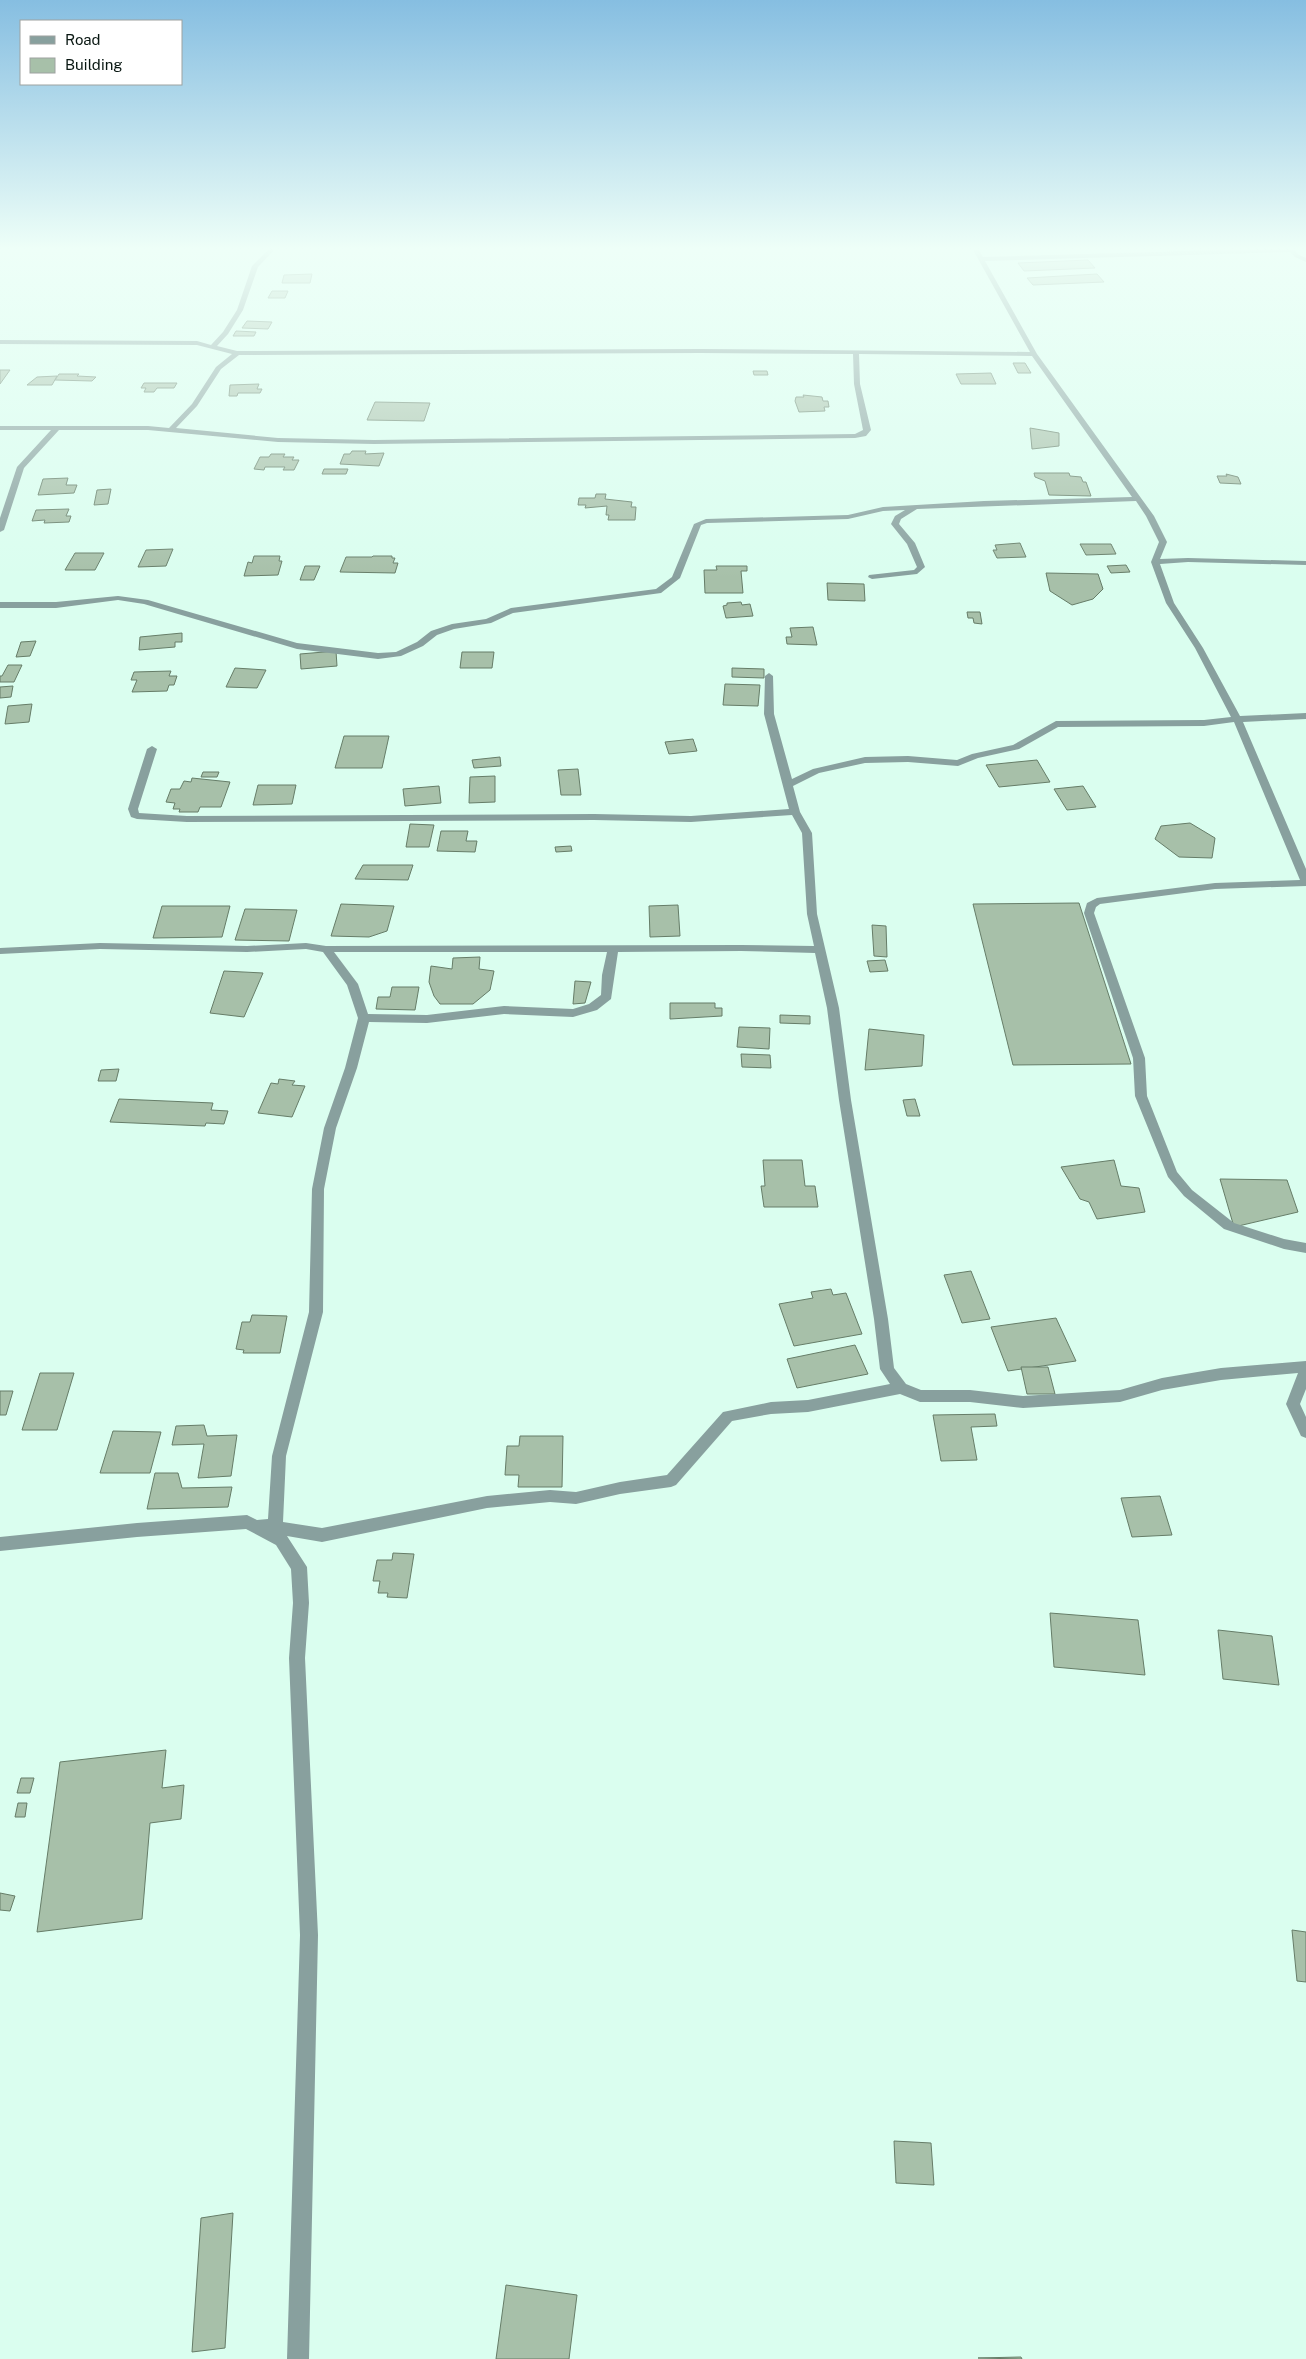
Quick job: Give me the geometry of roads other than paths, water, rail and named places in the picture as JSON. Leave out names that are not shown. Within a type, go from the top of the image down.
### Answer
[{"type":"street","points":[[171,430],[195,405],[218,368],[231,358]]},
{"type":"street","points":[[0,428],[148,428],[278,440],[374,442],[855,436],[863,434],[867,430],[857,384],[856,358]]},
{"type":"street","points":[[1037,358],[1108,459],[1133,489],[1137,499],[1150,516],[1163,542],[1155,562],[1170,603],[1199,648],[1236,719],[1306,882],[1215,886],[1097,901],[1091,905],[1089,913],[1132,1032],[1139,1058],[1141,1096],[1172,1174],[1194,1199],[1229,1226],[1284,1244],[1306,1248]]},
{"type":"street","points":[[0,530],[21,467],[56,429]]},
{"type":"street","points":[[0,605],[56,605],[118,598],[153,604],[297,646],[321,647],[359,655],[398,654],[420,644],[434,633],[452,627],[488,621],[511,611],[658,591],[676,578],[682,568],[698,524],[706,520],[848,517],[883,509],[915,507],[1137,499]]},
{"type":"street","points":[[872,578],[917,572],[921,567],[911,543],[895,524],[898,518],[915,507]]},
{"type":"street","points":[[1155,562],[1214,561],[1306,564]]},
{"type":"street","points":[[769,676],[769,714],[795,812],[807,833],[812,914],[822,950],[833,1008],[844,1100],[881,1319],[887,1369],[901,1388],[920,1396],[970,1396],[1023,1402],[1120,1396],[1162,1384],[1222,1374],[1306,1369],[1293,1404],[1306,1432]]},
{"type":"street","points":[[788,785],[816,771],[865,760],[908,758],[958,763],[975,756],[1016,747],[1056,724],[1204,723],[1236,719],[1306,716]]},
{"type":"street","points":[[152,749],[133,809],[134,815],[137,816],[187,819],[594,817],[691,819],[795,812]]},
{"type":"street","points":[[0,951],[100,946],[247,949],[306,946],[326,949],[614,950],[741,948],[822,950]]},
{"type":"street","points":[[275,1528],[279,1456],[316,1312],[318,1189],[330,1128],[351,1068],[364,1018],[352,984],[326,949]]},
{"type":"street","points":[[364,1018],[427,1019],[504,1010],[574,1013],[593,1007],[607,996],[608,975],[614,950]]},
{"type":"street","points":[[0,1544],[137,1530],[247,1522],[322,1535],[393,1519],[487,1502],[550,1496],[576,1498],[620,1488],[671,1481],[728,1416],[771,1408],[808,1406],[901,1388]]},
{"type":"street","points":[[247,1522],[282,1540],[300,1567],[301,1603],[298,1658],[309,1935],[298,2359]]}]
